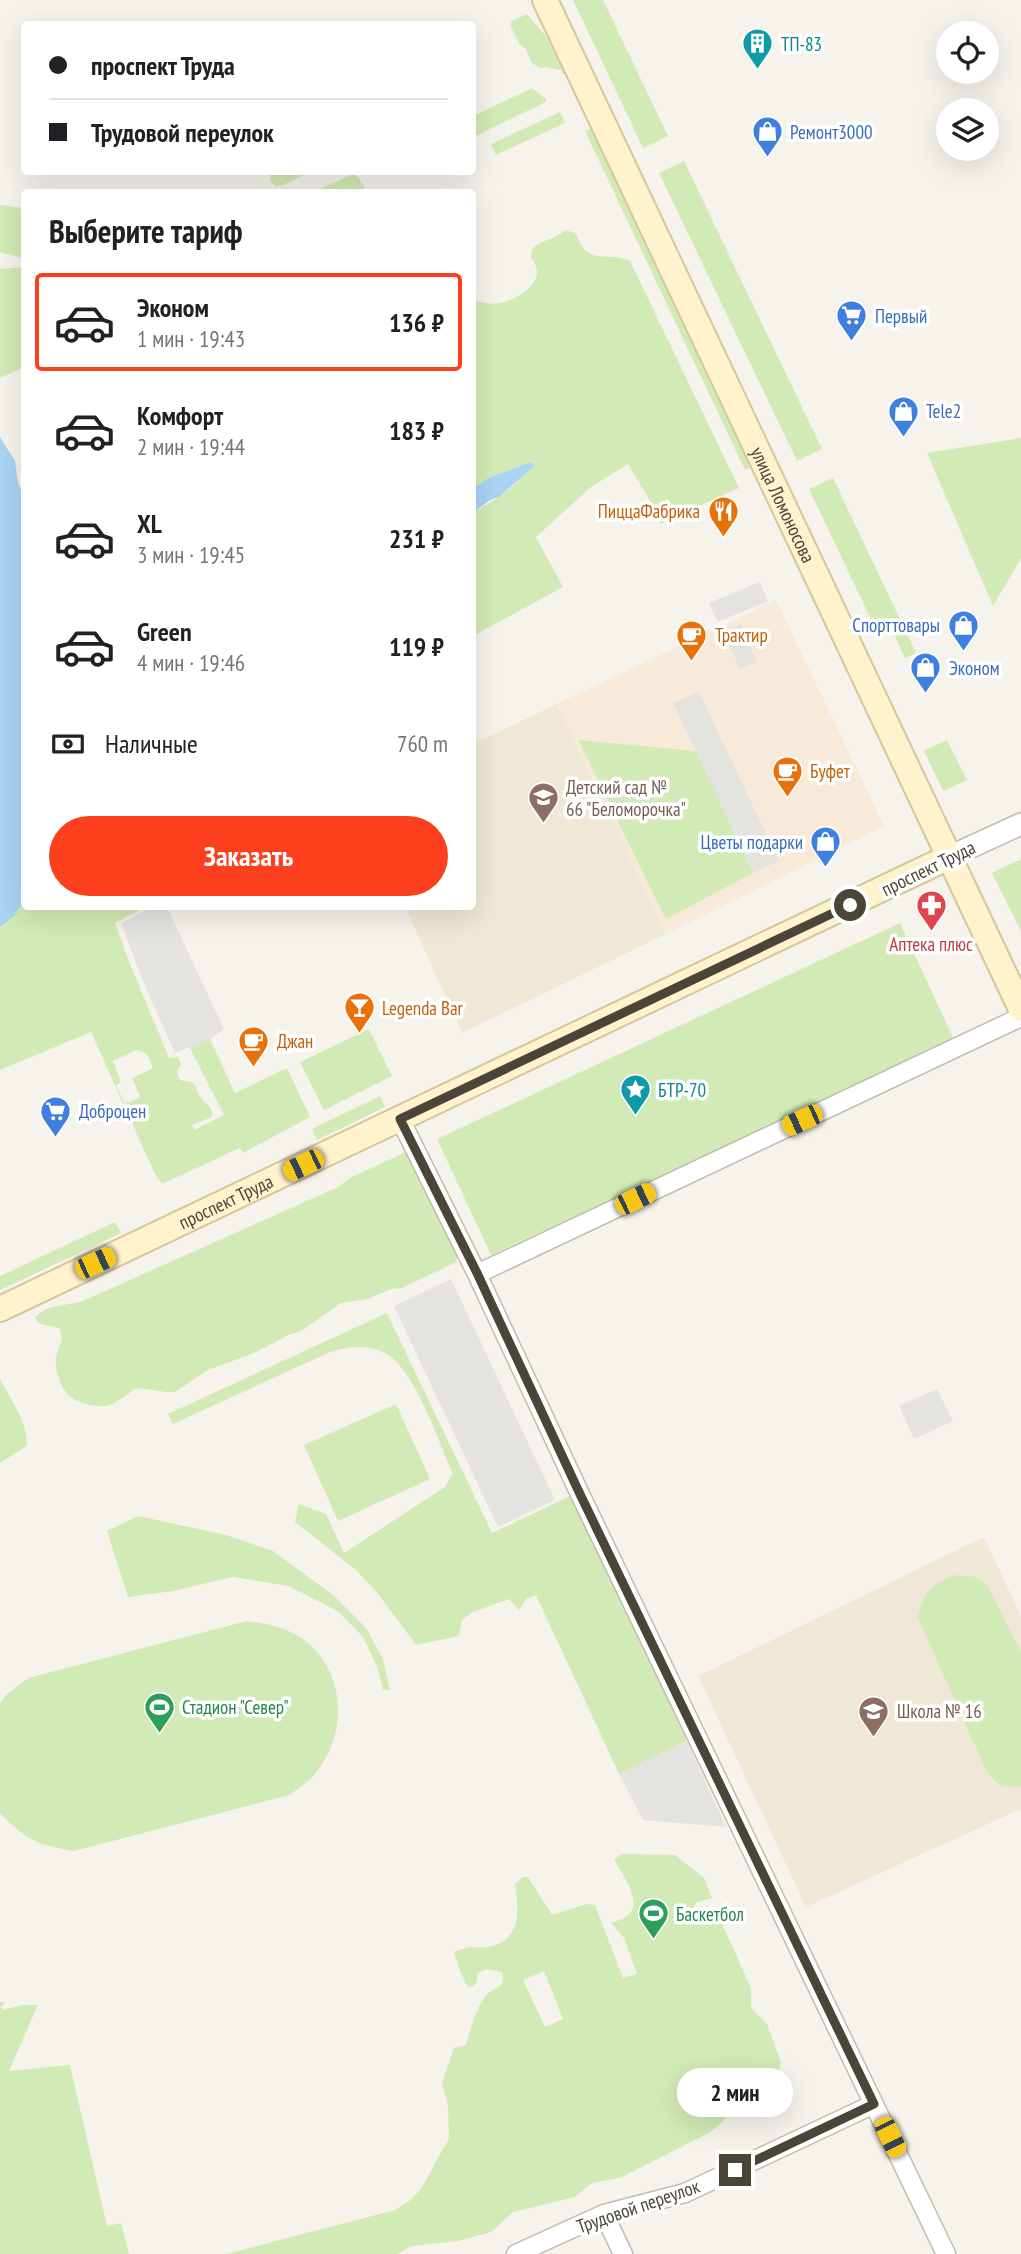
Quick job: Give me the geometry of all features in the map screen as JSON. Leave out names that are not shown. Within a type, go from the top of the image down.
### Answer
[{"type":"main road","name":"улица Ломоносова","points":[[545,0],[1021,1009]]},
{"type":"main road","name":"проспект Труда","points":[[0,1309],[949,857]]},
{"type":"street","name":"проспект Труда","points":[[949,857],[1021,824]]},
{"type":"street","points":[[477,1273],[1021,1017]]},
{"type":"street","points":[[400,1119],[477,1273],[579,1492],[946,2254]]},
{"type":"street","name":"Трудовой переулок","points":[[516,2254],[604,2214],[685,2193],[874,2104]]},
{"type":"street","points":[[604,2214],[622,2254]]},
{"type":"shaded area","points":[[760,582],[768,601],[718,622],[709,603]]},
{"type":"shaded area","points":[[776,600],[884,826],[666,934],[557,704]]},
{"type":"shaded area","points":[[741,624],[757,662],[740,669],[724,632]]},
{"type":"shaded area","points":[[699,692],[779,861],[753,873],[673,703]]},
{"type":"shaded area","name":"Детский сад № 66 \"Беломорочка\"","points":[[557,704],[666,934],[462,1033],[406,910],[476,910],[476,743]]},
{"type":"shaded area","points":[[146,910],[168,910],[224,1029],[210,1039],[175,1053],[121,923]]},
{"type":"shaded area","points":[[451,1279],[555,1500],[498,1527],[394,1306]]},
{"type":"shaded area","points":[[937,1389],[953,1421],[914,1439],[899,1406]]},
{"type":"shaded area","name":"Школа № 16","points":[[984,1537],[1021,1616],[1021,1809],[806,1907],[698,1676]]},
{"type":"shaded area","points":[[687,1741],[726,1827],[643,1820],[619,1774]]},
{"type":"green space","points":[[573,0],[603,0],[668,136],[643,148]]},
{"type":"green space","points":[[527,14],[545,35],[565,73],[561,70],[540,68],[532,63],[526,49],[520,45],[510,25],[512,21]]},
{"type":"green space","points":[[532,88],[546,99],[546,102],[476,136],[476,115]]},
{"type":"green space","points":[[560,112],[565,123],[496,155],[491,144]]},
{"type":"green space","points":[[593,127],[753,466],[745,470],[585,131]]},
{"type":"green space","points":[[684,161],[822,449],[797,461],[659,173]]},
{"type":"green space","points":[[270,175],[304,175],[283,185],[276,186],[270,181]]},
{"type":"green space","points":[[351,175],[359,178],[365,188],[362,189],[320,189]]},
{"type":"green space","points":[[0,205],[21,208],[21,258],[0,252]]},
{"type":"green space","points":[[565,230],[575,233],[587,252],[630,261],[739,488],[660,524],[648,497],[628,464],[591,487],[536,537],[563,587],[476,634],[476,511],[514,485],[531,462],[488,478],[476,487],[476,302],[500,303],[516,298],[530,288],[537,274],[531,258],[532,249]]},
{"type":"green space","points":[[21,267],[21,368],[0,378],[0,269]]},
{"type":"green space","points":[[1021,438],[1021,558],[993,606],[927,453]]},
{"type":"green space","points":[[833,478],[916,653],[905,658],[891,628],[878,634],[809,489]]},
{"type":"green space","points":[[578,740],[696,751],[753,873],[666,919]]},
{"type":"green space","points":[[947,740],[967,780],[943,791],[924,751]]},
{"type":"green space","points":[[1021,859],[1021,931],[992,873]]},
{"type":"green space","points":[[21,906],[21,910],[140,910],[115,923],[169,1058],[178,1057],[181,1065],[177,1070],[179,1078],[193,1083],[212,1110],[212,1117],[192,1125],[194,1130],[224,1115],[189,1046],[210,1039],[235,1093],[287,1068],[310,1117],[243,1153],[240,1148],[162,1184],[155,1174],[91,1032],[0,1070],[0,927]],"holes":[[[137,1050],[147,1054],[153,1068],[132,1078],[140,1097],[125,1104],[116,1085],[121,1082],[113,1061]]]},
{"type":"green space","points":[[900,923],[954,1040],[491,1255],[437,1139]]},
{"type":"green space","points":[[369,1029],[392,1076],[324,1110],[300,1062]]},
{"type":"green space","points":[[380,1096],[385,1107],[317,1140],[312,1129]]},
{"type":"green space","points":[[406,1152],[410,1153],[458,1253],[456,1262],[400,1289],[394,1288],[368,1299],[341,1303],[301,1331],[254,1353],[208,1370],[175,1392],[137,1388],[113,1404],[100,1406],[80,1402],[65,1391],[56,1368],[61,1332],[59,1328],[40,1324],[35,1318],[40,1313],[83,1301],[338,1187],[350,1178]]},
{"type":"green space","points":[[115,1222],[121,1233],[0,1290],[0,1276]]},
{"type":"green space","points":[[387,1313],[492,1533],[574,1494],[687,1741],[619,1774],[536,1595],[526,1599],[519,1610],[509,1599],[473,1612],[462,1620],[459,1636],[416,1645],[379,1595],[356,1570],[295,1522],[299,1504],[326,1514],[344,1553],[445,1487],[453,1474],[415,1389],[394,1360],[383,1352],[357,1347],[330,1352],[173,1424],[168,1414]]},
{"type":"green space","points":[[0,1379],[22,1420],[27,1446],[0,1463]]},
{"type":"green space","points":[[396,1404],[430,1479],[338,1521],[304,1445]]},
{"type":"green space","points":[[138,1516],[226,1535],[273,1551],[333,1595],[366,1628],[383,1659],[390,1690],[383,1690],[377,1667],[363,1637],[339,1612],[289,1586],[233,1577],[173,1591],[128,1597],[107,1531]]},
{"type":"green space","points":[[957,1575],[976,1577],[988,1586],[1021,1653],[1019,1787],[1000,1786],[986,1770],[918,1618],[930,1589]]},
{"type":"green space","points":[[247,1621],[283,1629],[303,1639],[318,1653],[335,1686],[338,1704],[333,1741],[326,1758],[307,1782],[290,1795],[74,1851],[33,1840],[0,1813],[0,1704],[5,1696],[28,1678]]},
{"type":"green space","points":[[622,1854],[675,1855],[704,1878],[712,1898],[697,1902],[692,1910],[715,1908],[751,1988],[751,2008],[767,2024],[781,2062],[777,2079],[738,2092],[739,2097],[756,2097],[783,2090],[777,2104],[759,2109],[730,2111],[709,2133],[620,2178],[592,2183],[575,2197],[513,2212],[491,2232],[458,2241],[412,2246],[397,2254],[226,2254],[395,2210],[421,2189],[449,2138],[448,2105],[442,2083],[454,2048],[466,2045],[482,2002],[488,1993],[500,1985],[503,1978],[502,1972],[487,1969],[478,1973],[476,1984],[467,1986],[454,1952],[470,1947],[487,1947],[507,1938],[516,1923],[515,1884],[523,1877],[528,1877],[552,1915],[586,1904],[595,1905],[623,1978],[637,1974],[624,1938],[611,1923],[627,1916],[634,1904],[630,1888],[614,1859]],"holes":[[[544,1971],[563,2019],[545,2027],[523,1980]]]},
{"type":"green space","points":[[0,2002],[5,2002],[1,2007],[3,2010],[22,2005],[38,2005],[9,2071],[70,2065],[107,2226],[121,2223],[129,2254],[0,2254]]},
{"type":"water","points":[[0,437],[15,461],[21,490],[21,906],[13,915],[22,910],[0,927]]},
{"type":"water","points":[[531,462],[534,466],[499,497],[476,511],[476,487],[488,478]]},
{"type":"place","name":"ТП-83","points":[[758,71]]},
{"type":"place","name":"Ремонт3000","points":[[767,159]]},
{"type":"place","name":"Первый","points":[[852,343]]},
{"type":"place","name":"Tele2","points":[[903,438]]},
{"type":"place","name":"ПиццаФабрика","points":[[723,538]]},
{"type":"place","name":"Спорттовары","points":[[963,652]]},
{"type":"place","name":"Трактир","points":[[692,662]]},
{"type":"place","name":"Эконом","points":[[926,695]]},
{"type":"place","name":"Буфет","points":[[787,798]]},
{"type":"place","name":"Детский сад № 66 \"Беломорочка\"","points":[[543,825]]},
{"type":"place","name":"Цветы подарки","points":[[826,869]]},
{"type":"place","name":"Аптека плюс","points":[[931,932]]},
{"type":"place","name":"Legenda Bar","points":[[359,1035]]},
{"type":"place","name":"Джан","points":[[254,1068]]},
{"type":"place","name":"БТР-70","points":[[635,1117]]},
{"type":"place","name":"Доброцен","points":[[56,1138]]},
{"type":"place","name":"Стадион \"Север\"","points":[[159,1734]]},
{"type":"place","name":"Школа № 16","points":[[874,1738]]},
{"type":"place","name":"Баскетбол","points":[[653,1941]]},
{"type":"route","points":[[735,2170],[874,2104],[579,1492],[477,1273],[400,1119],[850,905]]}]
